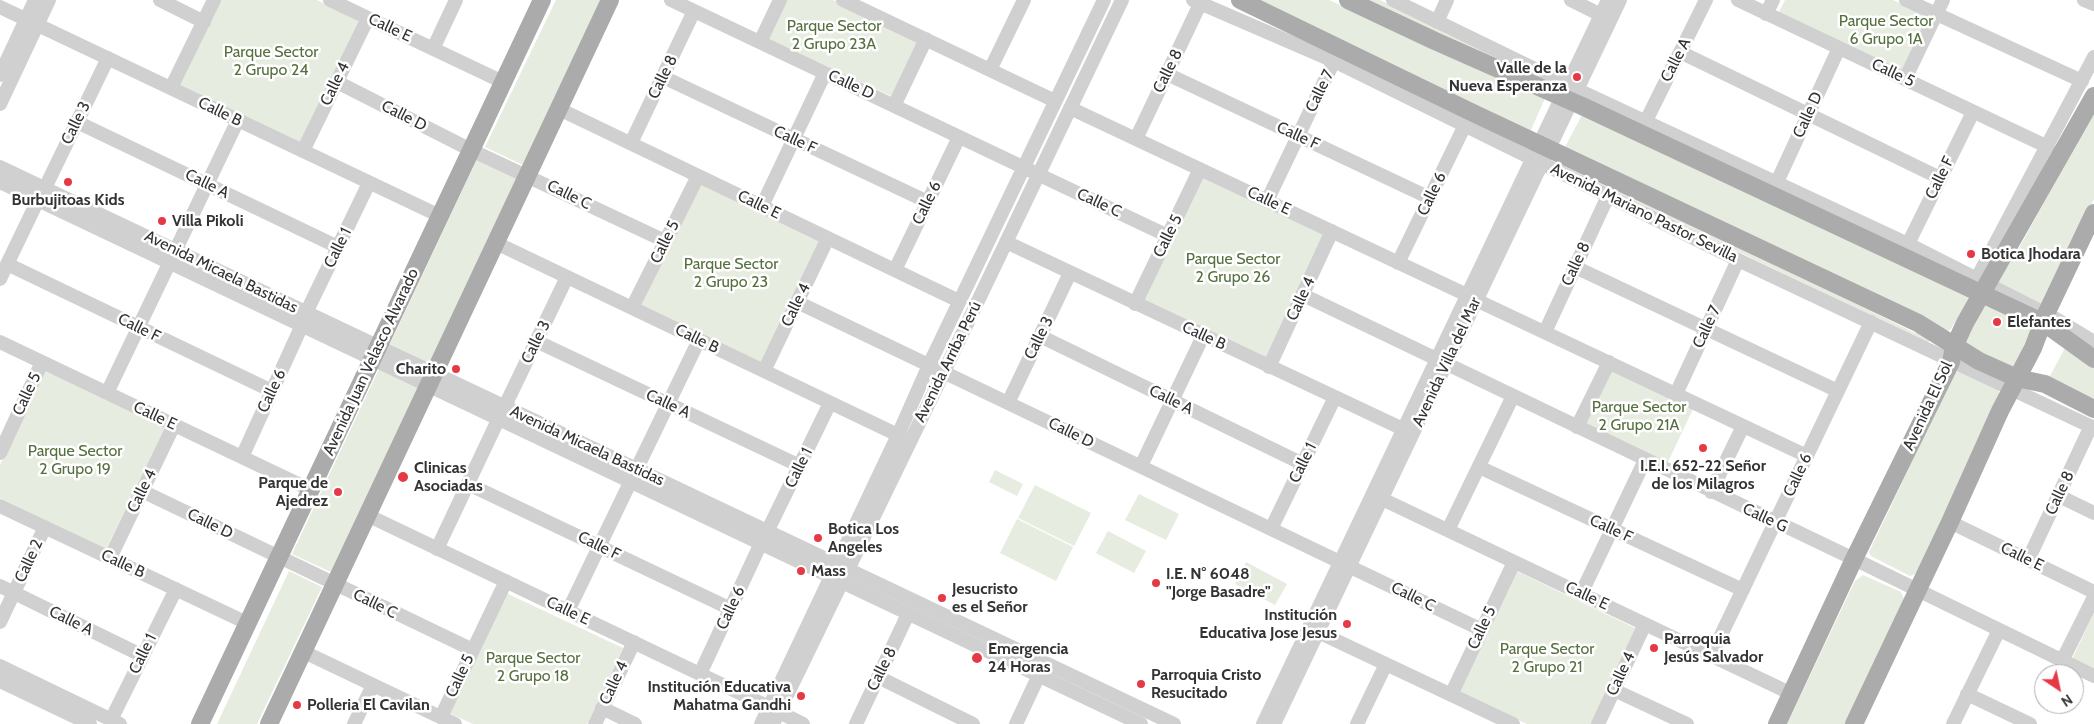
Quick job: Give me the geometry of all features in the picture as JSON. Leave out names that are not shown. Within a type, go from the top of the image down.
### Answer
[{"type":"main road","name":"Avenida Juan Velasco Alvarado","points":[[200,724],[542,0]]},
{"type":"main road","points":[[269,724],[610,0]]},
{"type":"main road","name":"Avenida Mariano Pastor Sevilla","points":[[1240,0],[1541,153],[1918,323],[1952,354],[1979,361],[2014,383],[2045,384],[2093,421]]},
{"type":"main road","points":[[1348,0],[1435,41],[1570,93],[1981,286],[2045,319],[2094,359]]},
{"type":"main road","name":"Avenida El Sol","points":[[1777,724],[1952,354],[1981,286],[2094,96]]},
{"type":"main road","points":[[1856,724],[2094,213]]},
{"type":"street","points":[[0,104],[32,22],[35,0]]},
{"type":"street","points":[[0,75],[32,22],[49,0]]},
{"type":"street","points":[[160,0],[204,22]]},
{"type":"street","points":[[171,88],[214,0]]},
{"type":"street","name":"Calle E","points":[[330,0],[503,82]]},
{"type":"street","points":[[433,49],[456,0]]},
{"type":"street","name":"Calle D","points":[[671,0],[1031,171]]},
{"type":"street","points":[[760,42],[780,0]]},
{"type":"street","points":[[843,0],[860,4],[926,39],[1055,101]]},
{"type":"street","name":"Avenida Arriba Perú","points":[[839,573],[944,372],[1006,242],[1055,101],[1104,0]]},
{"type":"street","name":"Avenida Arriba Perú","points":[[761,724],[774,714],[839,573],[898,435],[959,301],[1031,171],[1070,108],[1122,0]]},
{"type":"street","points":[[1393,0],[1570,93],[1646,121],[1778,182],[1908,244],[1981,286]]},
{"type":"street","points":[[1437,22],[1447,0]]},
{"type":"street","points":[[1570,0],[1601,14]]},
{"type":"street","name":"Avenida Villa del Mar","points":[[1570,93],[1608,0]]},
{"type":"street","name":"Avenida Villa del Mar","points":[[1263,724],[1345,564],[1382,499],[1441,362],[1472,297],[1570,93],[1620,0]]},
{"type":"street","name":"Calle A","points":[[1646,121],[1706,0]]},
{"type":"street","name":"Calle 5","points":[[1738,0],[2048,147]]},
{"type":"street","points":[[1766,14],[1773,0]]},
{"type":"street","points":[[1906,0],[2082,81]]},
{"type":"street","points":[[1906,79],[1943,0]]},
{"type":"street","points":[[2084,0],[2094,4]]},
{"type":"street","points":[[990,70],[1021,1]]},
{"type":"street","name":"Calle 8","points":[[1136,138],[1167,74],[1197,2]]},
{"type":"street","name":"Avenida Mariano Pastor Sevilla","points":[[1197,2],[1334,62],[1465,125],[1541,153],[1608,196],[1738,260],[1871,322],[1952,354]]},
{"type":"street","name":"Calle B","points":[[0,7],[440,216]]},
{"type":"street","name":"Calle 8","points":[[631,144],[694,11]]},
{"type":"street","name":"Calle 4","points":[[303,151],[368,18]]},
{"type":"street","points":[[894,106],[926,39]]},
{"type":"street","name":"Calle D","points":[[1778,182],[1839,48]]},
{"type":"street","points":[[1680,52],[1940,178]]},
{"type":"street","name":"Avenida El Sol","points":[[1981,286],[2094,57]]},
{"type":"street","name":"Calle 3","points":[[45,188],[108,58]]},
{"type":"street","name":"Calle 7","points":[[1267,201],[1334,62]]},
{"type":"street","points":[[762,206],[825,73]]},
{"type":"street","name":"Calle F","points":[[1167,74],[1430,198]]},
{"type":"street","name":"Calle F","points":[[663,77],[928,202]]},
{"type":"street","name":"Calle D","points":[[337,82],[472,150]]},
{"type":"street","name":"Calle E","points":[[1070,108],[1807,456]]},
{"type":"street","name":"Calle E","points":[[559,109],[959,301]]},
{"type":"street","name":"Calle F","points":[[1908,244],[1973,112]]},
{"type":"street","points":[[107,393],[238,120]]},
{"type":"street","name":"Calle A","points":[[77,122],[338,247]]},
{"type":"street","name":"Calle 6","points":[[1398,263],[1465,125]]},
{"type":"street","name":"Calle 6","points":[[895,270],[959,137]]},
{"type":"street","name":"Calle C","points":[[472,150],[665,241]]},
{"type":"street","name":"Avenida Micaela Bastidas","points":[[0,167],[45,188],[172,256],[839,573],[1174,724]]},
{"type":"street","name":"Calle 5","points":[[1135,304],[1200,169]]},
{"type":"street","name":"Calle C","points":[[1031,171],[1168,236]]},
{"type":"street","name":"Calle 5","points":[[632,308],[698,176]]},
{"type":"street","name":"Avenida Micaela Bastidas","points":[[0,182],[38,200],[172,256]]},
{"type":"street","name":"Calle 1","points":[[304,319],[369,182]]},
{"type":"street","name":"Calle 8","points":[[1545,332],[1608,196]]},
{"type":"street","points":[[0,279],[38,200]]},
{"type":"street","name":"Calle 4","points":[[1270,367],[1332,231]]},
{"type":"street","name":"Calle 4","points":[[764,371],[828,238]]},
{"type":"street","name":"Calle B","points":[[1006,242],[1403,429]]},
{"type":"street","name":"Calle B","points":[[496,243],[898,435]]},
{"type":"street","name":"Calle 7","points":[[1676,394],[1738,260]]},
{"type":"street","name":"Calle F","points":[[7,264],[272,391]]},
{"type":"street","points":[[1575,267],[1838,391]]},
{"type":"street","name":"Calle 3","points":[[1008,403],[1070,273]]},
{"type":"street","name":"Calle 3","points":[[502,413],[567,277]]},
{"type":"street","points":[[1303,295],[1441,362]]},
{"type":"street","name":"Calle D","points":[[797,302],[1345,564]]},
{"type":"street","name":"Calle 6","points":[[242,457],[304,319]]},
{"type":"street","points":[[2045,319],[2094,342]]},
{"type":"street","name":"Calle 6","points":[[1712,656],[1871,322]]},
{"type":"street","name":"Calle A","points":[[1040,336],[1302,464]]},
{"type":"street","points":[[1141,466],[1203,336]]},
{"type":"street","points":[[568,611],[699,340]]},
{"type":"street","name":"Calle A","points":[[536,341],[800,466]]},
{"type":"street","name":"Calle E","points":[[0,342],[311,490]]},
{"type":"street","name":"Calle 5","points":[[0,452],[5,428],[42,362]]},
{"type":"street","name":"Avenida Villa del Mar","points":[[1274,724],[1318,632],[1403,429],[1441,362]]},
{"type":"street","name":"Calle G","points":[[1441,362],[2094,676]]},
{"type":"street","points":[[1577,428],[1609,362]]},
{"type":"street","points":[[1448,530],[1513,396]]},
{"type":"street","name":"Calle 1","points":[[1271,529],[1335,397]]},
{"type":"street","name":"Calle 1","points":[[764,537],[830,403]]},
{"type":"street","points":[[437,549],[502,413]]},
{"type":"street","name":"Calle 8","points":[[2028,560],[2093,421]]},
{"type":"street","name":"Calle 4","points":[[110,558],[174,425]]},
{"type":"street","points":[[1711,492],[1743,426]]},
{"type":"street","points":[[1581,594],[1645,460]]},
{"type":"street","name":"Calle F","points":[[1479,467],[1743,590]]},
{"type":"street","name":"Calle F","points":[[468,484],[731,609]]},
{"type":"street","name":"Calle D","points":[[142,491],[278,557]]},
{"type":"street","points":[[2059,496],[2094,512]]},
{"type":"street","name":"Calle E","points":[[1382,499],[1792,694]]},
{"type":"street","name":"Calle B","points":[[0,506],[247,623]]},
{"type":"street","name":"Calle E","points":[[367,515],[700,674],[774,714],[803,724]]},
{"type":"street","name":"Calle E","points":[[1950,522],[2094,592]]},
{"type":"street","name":"Calle 2","points":[[0,622],[45,527]]},
{"type":"street","name":"Calle 6","points":[[700,674],[764,537]]},
{"type":"street","name":"Calle C","points":[[278,557],[473,650]]},
{"type":"street","name":"Calle 5","points":[[1451,695],[1514,562]]},
{"type":"street","name":"Calle C","points":[[1345,564],[1482,630]]},
{"type":"street","name":"Avenida Micaela Bastidas","points":[[839,573],[908,614],[1141,724]]},
{"type":"street","name":"Calle 5","points":[[441,717],[506,581]]},
{"type":"street","name":"Calle A","points":[[0,586],[143,656]]},
{"type":"street","name":"Calle 1","points":[[116,722],[143,656],[176,589]]},
{"type":"street","points":[[2062,661],[2094,597]]},
{"type":"street","name":"Calle 8","points":[[856,724],[908,614]]},
{"type":"street","name":"Calle 4","points":[[1598,724],[1645,624]]},
{"type":"street","points":[[1952,724],[1999,630]]},
{"type":"street","points":[[1318,632],[1513,724]]},
{"type":"street","name":"Calle 4","points":[[595,724],[634,642]]},
{"type":"street","points":[[302,651],[455,724]]},
{"type":"street","points":[[1357,724],[1386,664]]},
{"type":"street","points":[[0,666],[116,722]]},
{"type":"street","points":[[1016,724],[1039,675]]},
{"type":"street","points":[[878,677],[973,724]]},
{"type":"street","points":[[0,681],[90,724]]},
{"type":"street","points":[[354,724],[373,685]]},
{"type":"street","points":[[1614,690],[1687,724]]},
{"type":"street","points":[[1968,694],[2030,724]]},
{"type":"street","points":[[602,708],[635,724]]},
{"type":"green space","name":"Parque Sector 2 Grupo 24","points":[[219,0],[317,0],[359,21],[302,144],[179,85]]},
{"type":"green space","points":[[556,0],[605,0],[525,166],[485,147]]},
{"type":"green space","name":"Parque Sector 2 Grupo 23A","points":[[785,0],[833,0],[919,41],[891,96],[766,38]]},
{"type":"green space","points":[[1253,0],[1329,0],[1546,96],[1530,132]]},
{"type":"green space","points":[[1364,0],[1380,0],[1552,81],[1549,85]]},
{"type":"green space","name":"Parque Sector 6 Grupo 1A","points":[[1785,0],[1893,0],[1929,17],[1902,72],[1779,12]]},
{"type":"green space","points":[[1584,111],[1970,297],[1969,300],[1950,330],[1946,331],[1563,151]]},
{"type":"green space","points":[[2094,111],[2094,199],[2046,299],[2041,304],[2000,285],[1997,281],[2017,252]]},
{"type":"green space","points":[[477,159],[520,180],[433,365],[390,344]]},
{"type":"green space","points":[[1563,159],[1915,333],[1924,333],[1932,337],[1928,343],[1560,166]]},
{"type":"green space","name":"Parque Sector 2 Grupo 26","points":[[1200,177],[1326,235],[1267,361],[1140,301]]},
{"type":"green space","name":"Parque Sector 2 Grupo 23","points":[[701,183],[821,240],[762,364],[641,306]]},
{"type":"green space","points":[[1985,305],[2032,328],[2014,367],[2010,370],[1961,341]]},
{"type":"green space","points":[[2066,346],[2094,368],[2094,400],[2049,378]]},
{"type":"green space","name":"Parque Sector 2 Grupo 21A","points":[[1612,368],[1694,407],[1666,466],[1583,426]]},
{"type":"green space","points":[[379,369],[420,388],[333,573],[292,554]]},
{"type":"green space","name":"Parque Sector 2 Grupo 19","points":[[44,371],[166,428],[106,549],[0,498],[0,465]]},
{"type":"green space","points":[[1958,371],[1997,389],[1999,397],[1918,570],[1910,576],[1871,556],[1869,552],[1954,374]]},
{"type":"green space","points":[[995,470],[1023,484],[1017,496],[989,482]]},
{"type":"green space","points":[[1035,485],[1091,513],[1074,546],[1018,518]]},
{"type":"green space","points":[[1139,494],[1179,514],[1166,540],[1125,520]]},
{"type":"green space","points":[[1017,519],[1073,547],[1056,581],[1000,553]]},
{"type":"green space","points":[[1108,531],[1146,551],[1134,573],[1096,553]]},
{"type":"green space","points":[[1246,562],[1287,584],[1275,605],[1235,584]]},
{"type":"green space","points":[[289,571],[322,587],[257,724],[217,724]]},
{"type":"green space","name":"Parque Sector 2 Grupo 21","points":[[1516,571],[1637,629],[1591,724],[1527,724],[1458,692]]},
{"type":"green space","points":[[1863,575],[1901,592],[1904,599],[1845,724],[1787,724],[1855,581]]},
{"type":"green space","name":"Parque Sector 2 Grupo 18","points":[[506,593],[623,648],[587,724],[473,724],[449,713]]},
{"type":"green space","points":[[2094,613],[2094,669],[2072,659]]},
{"type":"place","name":"Valle de la Nueva Esperanza","points":[[1577,77]]},
{"type":"place","name":"Burbujitoas Kids","points":[[68,182]]},
{"type":"place","name":"Villa Pikoli","points":[[162,221]]},
{"type":"place","name":"Botica Jhodara","points":[[1971,254]]},
{"type":"place","name":"Elefantes","points":[[1997,322]]},
{"type":"place","name":"Charito","points":[[456,369]]},
{"type":"place","name":"I.E.I. 652-22 Señor de los Milagros","points":[[1703,448]]},
{"type":"place","name":"Clinicas Asociadas","points":[[403,477]]},
{"type":"place","name":"Parque de Ajedrez","points":[[338,492]]},
{"type":"place","name":"Botica Los Angeles","points":[[818,538]]},
{"type":"place","name":"Mass","points":[[801,571]]},
{"type":"place","name":"I.E. N° 6048 \"Jorge Basadre\"","points":[[1156,583]]},
{"type":"place","name":"Jesucristo es el Señor","points":[[942,598]]},
{"type":"place","name":"Institución Educativa Jose Jesus","points":[[1347,624]]},
{"type":"place","name":"Parroquia Jesús Salvador","points":[[1654,648]]},
{"type":"place","name":"Emergencia 24 Horas","points":[[977,658]]},
{"type":"place","name":"Parroquia Cristo Resucitado","points":[[1141,684]]},
{"type":"place","name":"Institución Educativa Mahatma Gandhi","points":[[801,696]]},
{"type":"place","name":"Polleria El Cavilan","points":[[297,705]]}]
